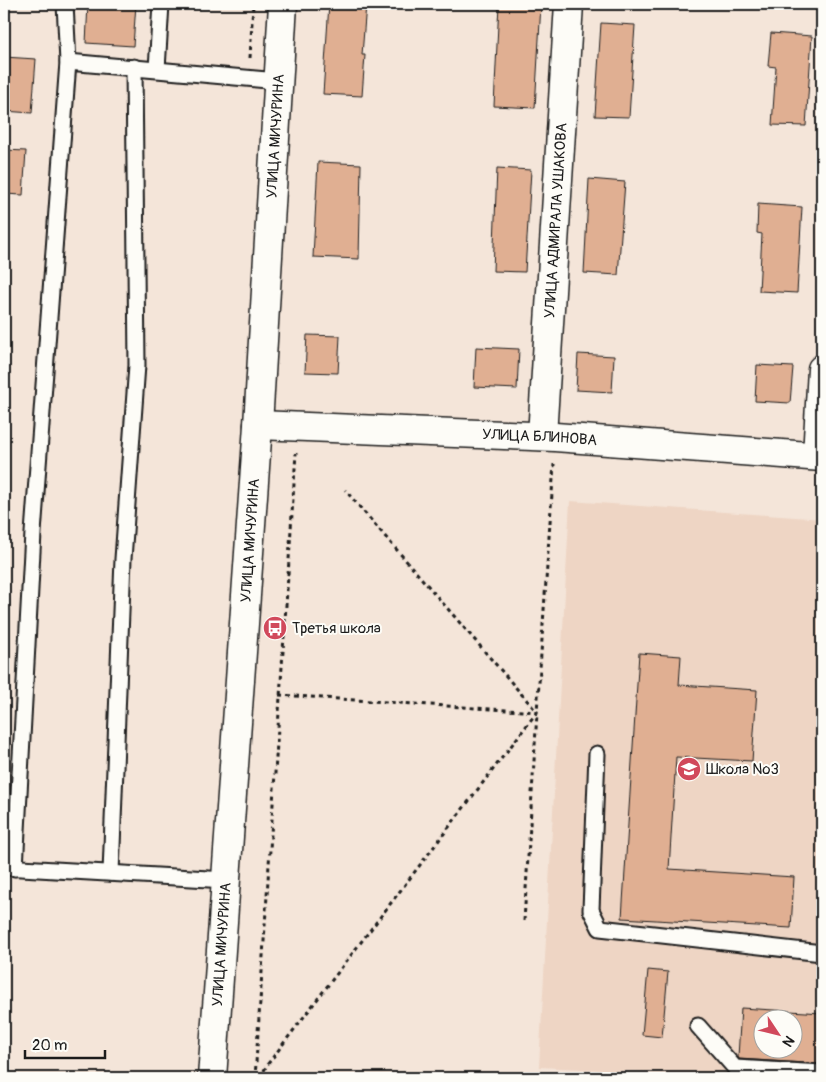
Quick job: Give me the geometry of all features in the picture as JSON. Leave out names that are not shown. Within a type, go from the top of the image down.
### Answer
[{"type":"street","name":"УЛИЦА МИЧУРИНА","points":[[212,1078],[258,425],[283,4]]},
{"type":"street","name":"УЛИЦА АДМИРАЛА УШАКОВА","points":[[549,437],[569,4]]},
{"type":"street","points":[[820,457],[822,369]]},
{"type":"street","name":"УЛИЦА БЛИНОВА","points":[[258,425],[549,437],[820,457]]},
{"type":"lane","points":[[65,4],[68,62],[10,868],[226,880]]},
{"type":"lane","points":[[157,69],[160,4]]},
{"type":"lane","points":[[68,62],[278,81]]},
{"type":"lane","points":[[111,873],[123,559],[138,365],[134,68]]},
{"type":"lane","points":[[597,754],[590,910],[600,928],[822,953]]},
{"type":"lane","points":[[698,1026],[735,1068],[822,1073]]},
{"type":"path","points":[[255,1078],[298,427]]},
{"type":"path","points":[[524,921],[537,712],[549,437]]},
{"type":"path","points":[[345,490],[537,712]]},
{"type":"path","points":[[279,695],[537,712]]},
{"type":"path","points":[[260,1078],[267,1065],[537,712]]},
{"type":"shaded area","name":"Школа №3","points":[[570,501],[822,519],[822,1078],[776,1078],[539,1067]]},
{"type":"building","points":[[88,4],[136,4],[133,46],[86,43]]},
{"type":"building","points":[[329,4],[366,4],[362,55],[365,55],[362,96],[323,94]]},
{"type":"building","points":[[499,4],[541,4],[535,108],[494,106]]},
{"type":"building","points":[[601,23],[635,25],[629,117],[595,116]]},
{"type":"building","points":[[771,33],[812,36],[806,126],[772,125],[776,67],[768,66]]},
{"type":"building","points":[[4,57],[36,59],[32,113],[4,111]]},
{"type":"building","points":[[4,150],[26,151],[23,195],[4,194]]},
{"type":"building","points":[[318,162],[361,164],[359,259],[313,257]]},
{"type":"building","points":[[497,168],[531,170],[525,272],[493,271]]},
{"type":"building","points":[[589,179],[625,182],[618,275],[584,273]]},
{"type":"building","points":[[758,204],[802,207],[797,293],[759,291],[762,234],[757,233]]},
{"type":"building","points":[[307,335],[340,336],[338,373],[305,372]]},
{"type":"building","points":[[476,347],[519,349],[517,389],[474,387]]},
{"type":"building","points":[[578,354],[614,356],[612,392],[576,390]]},
{"type":"building","points":[[757,365],[793,367],[790,403],[755,401]]},
{"type":"building","points":[[639,653],[681,656],[679,685],[757,690],[752,761],[676,757],[669,869],[794,877],[791,928],[622,918]]},
{"type":"building","points":[[648,970],[668,972],[662,1037],[642,1035]]},
{"type":"building","points":[[741,1008],[773,1010],[754,1010],[754,1060],[739,1059]]},
{"type":"building","points":[[804,1012],[822,1013],[822,1064],[756,1060],[804,1060]]},
{"type":"place","name":"Третья школа","points":[[275,628]]},
{"type":"place","name":"Школа №3","points":[[689,769]]}]
